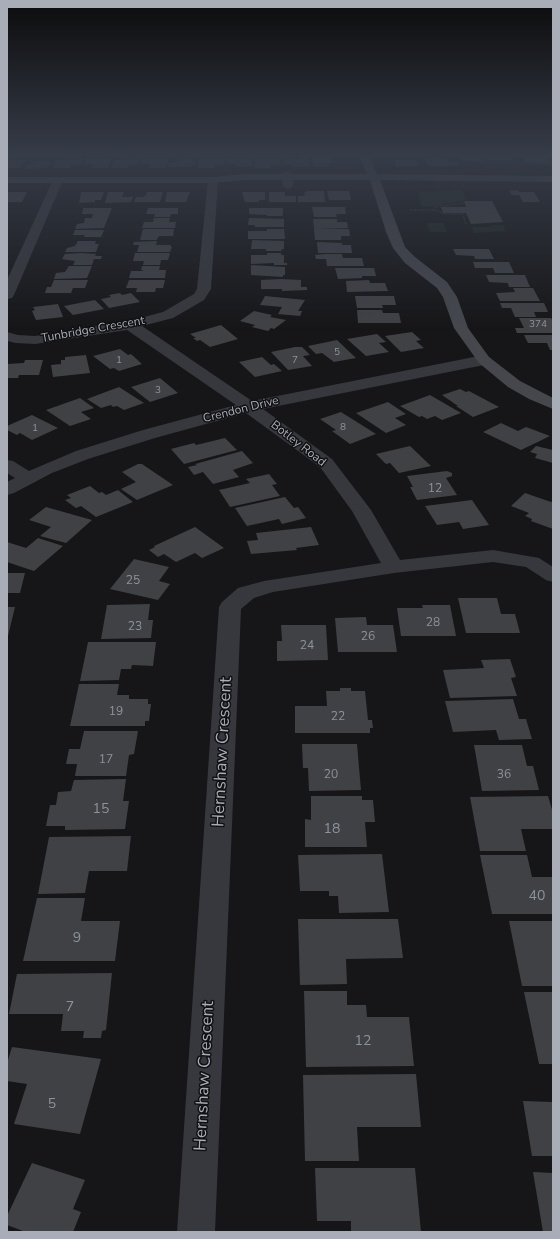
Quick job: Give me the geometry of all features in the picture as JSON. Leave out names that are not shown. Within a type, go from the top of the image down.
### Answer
[{"type":"street","points":[[7,295],[43,214]]},
{"type":"street","name":"Tunbridge Crescent","points":[[7,336],[16,339],[35,340],[130,325],[168,315],[198,298],[204,289],[214,214]]},
{"type":"street","points":[[386,214],[399,248],[410,260],[442,285],[450,297],[460,328],[484,360],[514,384],[553,404]]},
{"type":"street","name":"Botley Road","points":[[130,325],[249,407],[326,463],[361,510],[394,567]]},
{"type":"street","name":"Crendon Drive","points":[[7,489],[28,478],[82,455],[149,434],[249,407],[484,360]]},
{"type":"street","points":[[7,465],[28,478]]},
{"type":"street","name":"Hernshaw Crescent","points":[[196,1232],[230,607],[246,593],[271,586],[394,567],[493,556],[532,562],[553,576]]},
{"type":"path","points":[[445,214],[462,214],[466,225]]},
{"type":"shaded area","points":[[427,223],[444,223],[447,232],[430,232]]},
{"type":"shaded area","points":[[492,225],[503,225],[506,231],[474,233],[472,227],[492,227]]},
{"type":"building","points":[[82,214],[110,214],[108,218],[92,218],[93,214]]},
{"type":"building","points":[[146,214],[178,214],[171,214],[170,217],[154,217],[155,214]]},
{"type":"building","points":[[249,214],[283,214],[283,215],[267,216]]},
{"type":"building","points":[[313,214],[346,214],[336,214],[337,217],[314,217]]},
{"type":"building","points":[[466,214],[499,214],[503,222],[471,224]]},
{"type":"building","points":[[85,218],[108,218],[104,228],[75,229],[77,224],[84,223]]},
{"type":"building","points":[[154,218],[170,218],[169,222],[176,222],[175,228],[142,228],[144,222],[153,222]]},
{"type":"building","points":[[249,218],[284,219],[284,227],[255,227],[255,225],[248,225]]},
{"type":"building","points":[[313,219],[337,219],[337,222],[347,222],[348,228],[314,229]]},
{"type":"building","points":[[143,229],[174,229],[173,236],[160,236],[157,240],[140,240]]},
{"type":"building","points":[[267,229],[284,229],[285,239],[248,239],[248,231],[267,231]]},
{"type":"building","points":[[314,229],[349,229],[350,236],[341,236],[341,240],[315,240]]},
{"type":"building","points":[[75,230],[104,230],[101,237],[84,237],[85,235],[73,235]]},
{"type":"building","points":[[252,240],[284,241],[284,249],[281,251],[266,251],[266,249],[251,249]]},
{"type":"building","points":[[78,241],[96,241],[95,244],[99,244],[96,252],[65,252],[67,248],[75,246]]},
{"type":"building","points":[[157,241],[156,245],[171,245],[172,247],[170,252],[137,252],[139,245],[133,245],[134,242]]},
{"type":"building","points":[[317,242],[342,243],[342,245],[351,245],[352,253],[318,253]]},
{"type":"building","points":[[453,249],[489,249],[494,259],[475,259],[474,256],[456,255]]},
{"type":"building","points":[[81,253],[102,256],[101,259],[94,259],[92,265],[73,265],[75,261],[62,259],[65,254]]},
{"type":"building","points":[[135,253],[170,253],[168,260],[161,260],[160,265],[143,265],[144,261],[133,261]]},
{"type":"building","points":[[267,253],[281,253],[281,255],[284,255],[284,263],[287,263],[287,265],[274,265],[274,263],[251,264],[251,255],[267,255]]},
{"type":"building","points":[[342,254],[343,258],[362,258],[364,266],[327,266],[326,259],[316,259],[315,255]]},
{"type":"building","points":[[473,262],[509,262],[514,273],[495,273],[493,268],[475,268]]},
{"type":"building","points":[[251,265],[285,267],[285,275],[283,275],[283,277],[251,275]]},
{"type":"building","points":[[69,266],[92,266],[87,278],[54,279],[56,273],[65,272]]},
{"type":"building","points":[[142,266],[160,266],[159,270],[166,270],[165,278],[129,278],[131,271],[144,271],[141,270]]},
{"type":"building","points":[[335,268],[374,268],[376,276],[338,279]]},
{"type":"building","points":[[486,275],[525,275],[530,287],[509,287],[508,283],[489,282]]},
{"type":"building","points":[[54,280],[88,280],[85,288],[73,288],[71,293],[45,293],[47,287],[51,287]]},
{"type":"building","points":[[129,280],[165,280],[163,288],[156,288],[155,292],[136,292],[137,288],[126,288]]},
{"type":"building","points":[[261,280],[301,280],[301,287],[307,287],[307,290],[282,291],[282,289],[261,289]]},
{"type":"building","points":[[369,280],[370,283],[385,283],[388,291],[347,292],[346,281]]},
{"type":"building","points":[[513,288],[533,288],[540,301],[500,301],[496,293],[515,292]]},
{"type":"building","points":[[120,293],[122,295],[131,293],[140,302],[109,308],[101,299],[111,297],[109,295]]},
{"type":"building","points":[[265,296],[305,300],[298,311],[302,311],[300,316],[278,314],[282,307],[260,305]]},
{"type":"building","points":[[355,296],[394,296],[396,305],[382,305],[383,308],[357,308]]},
{"type":"building","points":[[95,300],[104,309],[73,315],[64,306]]},
{"type":"building","points":[[500,303],[544,303],[548,312],[534,312],[536,317],[515,317],[511,308],[502,308]]},
{"type":"building","points":[[58,304],[63,317],[36,320],[32,311],[35,310],[33,307]]},
{"type":"building","points":[[357,310],[382,310],[383,313],[399,313],[401,323],[358,323]]},
{"type":"building","points":[[254,311],[272,315],[270,317],[286,320],[274,329],[271,328],[268,331],[252,327],[255,325],[240,321]]},
{"type":"building","points":[[519,318],[551,318],[553,322],[553,333],[517,333],[515,328],[524,328]]},
{"type":"building","points":[[221,325],[238,339],[210,347],[200,340],[197,341],[193,338],[196,338],[190,334]]},
{"type":"building","points":[[412,332],[421,340],[416,341],[424,348],[401,352],[385,336]]},
{"type":"building","points":[[377,334],[386,342],[379,343],[389,352],[366,356],[347,339]]},
{"type":"building","points":[[524,335],[553,335],[553,350],[550,350],[547,343],[528,343]]},
{"type":"building","points":[[337,340],[356,358],[334,362],[322,353],[316,354],[308,346]]},
{"type":"building","points":[[302,347],[310,355],[303,356],[312,366],[288,370],[271,352]]},
{"type":"building","points":[[120,349],[128,355],[131,354],[142,364],[119,371],[114,368],[110,369],[93,356]]},
{"type":"building","points":[[86,355],[90,373],[53,377],[51,365],[61,364],[61,360],[65,360],[65,357]]},
{"type":"building","points":[[262,357],[271,365],[274,364],[282,371],[255,377],[239,362]]},
{"type":"building","points":[[25,360],[43,360],[39,375],[19,375],[18,378],[8,378],[7,364],[24,363]]},
{"type":"building","points":[[160,378],[178,393],[150,402],[131,387]]},
{"type":"building","points":[[119,387],[144,403],[124,410],[117,406],[113,407],[111,405],[101,408],[87,399]]},
{"type":"building","points":[[460,389],[466,392],[469,391],[499,407],[473,417],[442,395]]},
{"type":"building","points":[[430,395],[461,413],[442,420],[435,416],[427,419],[422,416],[419,417],[400,406]]},
{"type":"building","points":[[80,398],[94,408],[81,412],[91,419],[70,426],[46,410]]},
{"type":"building","points":[[388,402],[406,414],[395,418],[406,425],[386,433],[356,413]]},
{"type":"building","points":[[341,412],[376,434],[350,444],[332,431],[336,430],[320,419]]},
{"type":"building","points":[[32,415],[58,428],[32,440],[20,433],[17,435],[7,430],[7,426]]},
{"type":"building","points":[[501,423],[518,431],[526,427],[550,436],[521,450],[483,432]]},
{"type":"building","points":[[225,438],[237,450],[184,464],[171,449],[194,443],[196,445]]},
{"type":"building","points":[[410,446],[431,466],[399,473],[390,463],[386,464],[376,454]]},
{"type":"building","points":[[536,446],[553,450],[553,463],[535,458],[537,454],[530,452]]},
{"type":"building","points":[[242,451],[253,463],[233,470],[239,477],[213,484],[203,472],[194,475],[188,467],[197,465],[195,464]]},
{"type":"building","points":[[138,464],[142,464],[173,485],[137,500],[121,489],[136,482],[122,472]]},
{"type":"building","points":[[447,471],[452,473],[452,476],[446,478],[457,495],[417,500],[410,487],[413,487],[407,476]]},
{"type":"building","points":[[269,474],[277,484],[272,485],[280,496],[230,507],[219,490],[250,483],[246,479]]},
{"type":"building","points":[[90,486],[99,493],[102,492],[106,495],[118,490],[133,502],[96,517],[81,506],[76,508],[65,500],[71,498],[67,495]]},
{"type":"building","points":[[525,493],[551,502],[553,501],[553,529],[531,521],[532,519],[525,516],[529,513],[511,506]]},
{"type":"building","points":[[285,497],[294,508],[298,507],[306,518],[282,524],[279,519],[247,526],[235,508]]},
{"type":"building","points":[[472,500],[489,525],[463,529],[459,522],[437,525],[425,506]]},
{"type":"building","points":[[46,507],[92,520],[66,543],[40,536],[51,527],[29,520]]},
{"type":"building","points":[[195,527],[224,548],[202,558],[195,553],[176,562],[164,554],[158,557],[149,550],[155,547],[154,546]]},
{"type":"building","points":[[311,527],[319,545],[296,548],[297,550],[251,554],[247,541],[258,540],[256,533]]},
{"type":"building","points":[[38,538],[63,546],[34,571],[7,562],[7,542],[26,548]]},
{"type":"building","points":[[134,559],[169,567],[159,581],[170,584],[158,600],[110,589]]},
{"type":"building","points":[[7,573],[25,573],[20,593],[7,593]]},
{"type":"building","points":[[458,598],[497,598],[501,614],[515,614],[520,633],[466,633]]},
{"type":"building","points":[[150,604],[148,620],[153,620],[151,638],[101,639],[107,605]]},
{"type":"building","points":[[422,605],[450,605],[456,636],[401,636],[397,608],[423,608]]},
{"type":"building","points":[[7,607],[15,607],[8,636],[7,635]]},
{"type":"building","points":[[366,617],[367,625],[393,625],[397,652],[338,652],[335,618]]},
{"type":"building","points":[[281,625],[326,625],[328,660],[277,661],[277,641],[282,641]]},
{"type":"building","points":[[88,642],[156,642],[153,666],[132,665],[131,669],[121,669],[119,680],[80,681]]},
{"type":"building","points":[[510,659],[516,677],[511,678],[517,696],[450,698],[443,670],[484,668],[481,660]]},
{"type":"building","points":[[79,684],[119,684],[117,695],[129,695],[129,699],[148,699],[148,704],[151,704],[149,721],[145,721],[145,726],[70,726]]},
{"type":"building","points":[[340,688],[351,688],[351,691],[365,691],[368,720],[372,720],[373,728],[370,728],[370,733],[295,733],[295,706],[327,706],[326,691],[340,691]]},
{"type":"building","points":[[513,699],[519,719],[526,719],[532,739],[499,740],[496,730],[453,732],[445,701]]},
{"type":"building","points":[[84,731],[138,731],[134,754],[129,755],[126,776],[75,776],[77,764],[66,764],[69,749],[80,749]]},
{"type":"building","points":[[302,744],[357,744],[361,790],[309,791],[308,768],[303,768]]},
{"type":"building","points":[[474,745],[522,745],[527,766],[533,766],[539,790],[482,791]]},
{"type":"building","points":[[126,779],[123,801],[129,801],[125,829],[65,830],[65,826],[46,826],[50,805],[56,805],[58,792],[71,791],[74,780]]},
{"type":"building","points":[[311,796],[362,796],[362,800],[373,800],[375,822],[365,822],[367,847],[305,847],[305,819],[311,820]]},
{"type":"building","points":[[548,796],[553,813],[553,829],[521,829],[526,851],[480,851],[470,797]]},
{"type":"building","points":[[131,836],[127,871],[89,871],[85,893],[38,894],[49,837]]},
{"type":"building","points":[[382,854],[389,912],[339,913],[338,896],[329,896],[329,891],[300,891],[298,855]]},
{"type":"building","points":[[480,855],[527,855],[532,877],[553,877],[553,914],[492,914]]},
{"type":"building","points":[[37,898],[85,898],[81,921],[120,921],[115,961],[23,961]]},
{"type":"building","points":[[298,919],[398,919],[403,958],[346,959],[347,984],[300,985]]},
{"type":"building","points":[[509,921],[553,921],[553,986],[522,986]]},
{"type":"building","points":[[112,973],[106,1030],[102,1031],[101,1038],[83,1038],[84,1031],[61,1031],[63,1014],[9,1014],[17,974]]},
{"type":"building","points":[[304,991],[347,991],[347,1005],[366,1005],[367,1017],[409,1017],[414,1066],[306,1067]]},
{"type":"building","points":[[524,992],[553,992],[553,1064],[539,1064]]},
{"type":"building","points":[[12,1047],[101,1059],[80,1134],[14,1124],[27,1084],[7,1081],[7,1063]]},
{"type":"building","points":[[416,1074],[421,1127],[357,1127],[359,1161],[305,1161],[303,1075]]},
{"type":"building","points":[[523,1101],[553,1102],[553,1156],[532,1156]]},
{"type":"building","points":[[32,1163],[85,1180],[73,1209],[81,1212],[73,1232],[22,1232],[23,1231],[7,1225],[7,1216]]},
{"type":"building","points":[[315,1168],[415,1168],[421,1232],[351,1232],[351,1221],[317,1221]]},
{"type":"building","points":[[533,1172],[553,1173],[553,1232],[543,1232]]}]
